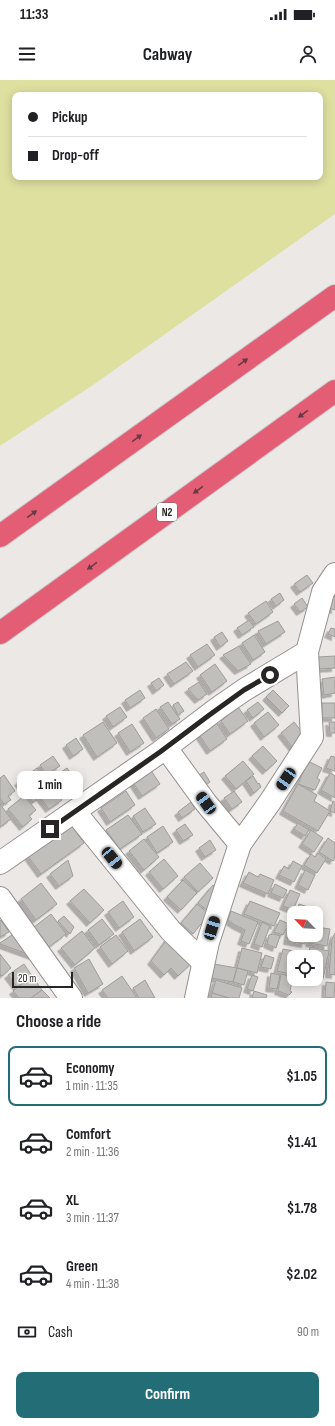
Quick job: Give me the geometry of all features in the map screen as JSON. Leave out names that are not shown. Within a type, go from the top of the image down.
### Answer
[{"type":"highway","points":[[0,536],[335,296]]},
{"type":"highway","name":"N2","points":[[0,633],[335,391]]},
{"type":"street","points":[[196,998],[203,962],[240,844],[270,802],[312,737],[307,652],[323,592],[335,574]]},
{"type":"street","points":[[0,864],[166,748],[244,690],[307,652]]},
{"type":"street","points":[[166,748],[206,803],[240,844]]},
{"type":"street","points":[[75,812],[171,931],[203,962]]},
{"type":"street","points":[[0,898],[71,998]]},
{"type":"green space","points":[[0,80],[335,80],[335,214],[93,385],[0,446]]},
{"type":"building","points":[[307,575],[313,583],[300,592],[294,584]]},
{"type":"building","points":[[280,593],[284,600],[276,606],[271,599]]},
{"type":"building","points":[[335,594],[335,610],[326,607],[331,596],[334,597]]},
{"type":"building","points":[[302,598],[308,607],[300,612],[294,604]]},
{"type":"building","points":[[266,601],[273,612],[256,624],[248,613]]},
{"type":"building","points":[[249,620],[254,627],[242,635],[237,628]]},
{"type":"building","points":[[278,621],[285,632],[266,644],[258,631]]},
{"type":"building","points":[[331,628],[335,629],[335,637],[328,634]]},
{"type":"building","points":[[222,632],[228,641],[220,647],[214,637]]},
{"type":"building","points":[[254,635],[265,652],[253,660],[242,643]]},
{"type":"building","points":[[207,644],[215,655],[198,667],[190,655]]},
{"type":"building","points":[[239,646],[251,664],[238,671],[223,655]]},
{"type":"building","points":[[335,656],[335,668],[319,669],[318,657]]},
{"type":"building","points":[[186,662],[193,671],[174,684],[167,674]]},
{"type":"building","points":[[215,664],[227,681],[212,692],[200,675]]},
{"type":"building","points":[[335,677],[335,693],[324,695],[322,679]]},
{"type":"building","points":[[159,678],[164,685],[156,691],[151,683]]},
{"type":"building","points":[[199,682],[207,694],[198,700],[188,689]]},
{"type":"building","points":[[140,690],[145,698],[130,708],[125,700]]},
{"type":"building","points":[[273,690],[289,706],[282,713],[266,697]]},
{"type":"building","points":[[168,702],[180,719],[172,724],[160,707]]},
{"type":"building","points":[[178,702],[184,711],[178,715],[173,705]]},
{"type":"building","points":[[258,702],[264,709],[253,718],[247,710]]},
{"type":"building","points":[[322,703],[335,703],[335,718],[322,718]]},
{"type":"building","points":[[120,707],[127,717],[113,727],[106,716]]},
{"type":"building","points":[[238,707],[248,721],[230,734],[221,721]]},
{"type":"building","points":[[156,709],[169,729],[156,738],[143,718]]},
{"type":"building","points":[[268,712],[279,725],[264,737],[254,723]]},
{"type":"building","points":[[103,722],[117,743],[97,757],[83,735]]},
{"type":"building","points":[[216,722],[227,739],[210,751],[198,733]]},
{"type":"building","points":[[294,722],[306,737],[293,748],[281,733]]},
{"type":"building","points":[[329,722],[335,722],[335,733],[330,733]]},
{"type":"building","points":[[132,724],[144,743],[130,752],[118,733]]},
{"type":"building","points":[[76,738],[83,749],[73,756],[66,745]]},
{"type":"building","points":[[263,746],[277,761],[266,771],[252,756]]},
{"type":"building","points":[[53,756],[60,766],[46,775],[40,765]]},
{"type":"building","points":[[331,756],[335,757],[335,771],[326,768]]},
{"type":"building","points":[[243,761],[254,774],[236,789],[225,776]]},
{"type":"building","points":[[308,761],[322,768],[317,778],[320,780],[315,790],[298,784]]},
{"type":"building","points":[[37,768],[62,800],[49,809],[40,797],[33,802],[18,782]]},
{"type":"building","points":[[67,768],[77,782],[60,793],[51,779]]},
{"type":"building","points":[[150,769],[160,784],[142,796],[132,781]]},
{"type":"building","points":[[204,772],[210,782],[203,787],[196,777]]},
{"type":"building","points":[[330,773],[335,776],[335,798],[321,790]]},
{"type":"building","points":[[4,775],[15,791],[8,796],[11,800],[4,804],[0,798],[0,778]]},
{"type":"building","points":[[253,776],[261,787],[254,793],[246,781]]},
{"type":"building","points":[[298,784],[317,795],[314,801],[330,811],[318,831],[283,811]]},
{"type":"building","points":[[126,791],[135,805],[110,822],[101,808]]},
{"type":"building","points":[[234,791],[242,802],[232,809],[224,798]]},
{"type":"building","points":[[24,796],[36,810],[29,816],[32,819],[23,827],[8,809]]},
{"type":"building","points":[[333,801],[335,802],[335,813],[330,811]]},
{"type":"building","points":[[191,802],[195,809],[182,818],[178,812]]},
{"type":"building","points":[[0,804],[11,819],[0,827]]},
{"type":"building","points":[[145,808],[156,824],[143,832],[133,816]]},
{"type":"building","points":[[128,815],[142,834],[120,849],[106,830]]},
{"type":"building","points":[[298,823],[309,830],[305,836],[294,829]]},
{"type":"building","points":[[185,824],[193,835],[183,841],[176,830]]},
{"type":"building","points":[[71,825],[84,843],[41,874],[28,856]]},
{"type":"building","points":[[163,826],[173,842],[157,853],[147,837]]},
{"type":"building","points":[[311,830],[323,838],[314,852],[302,844]]},
{"type":"building","points":[[328,838],[335,843],[335,858],[333,861],[319,852]]},
{"type":"building","points":[[144,839],[159,857],[144,870],[129,851]]},
{"type":"building","points":[[210,840],[216,850],[205,857],[199,848]]},
{"type":"building","points":[[318,853],[326,859],[317,873],[304,865],[311,854],[315,857]]},
{"type":"building","points":[[164,859],[178,876],[163,889],[149,872]]},
{"type":"building","points":[[68,860],[73,876],[59,886],[50,874]]},
{"type":"building","points":[[293,861],[302,866],[294,882],[279,875],[284,866],[289,869]]},
{"type":"building","points":[[200,863],[213,878],[198,892],[184,877]]},
{"type":"building","points":[[305,870],[315,875],[308,890],[298,885]]},
{"type":"building","points":[[249,872],[258,877],[260,874],[274,880],[268,894],[243,883]]},
{"type":"building","points":[[183,880],[197,893],[181,910],[167,897]]},
{"type":"building","points":[[41,883],[57,904],[36,920],[21,899]]},
{"type":"building","points":[[275,884],[287,890],[283,898],[271,893]]},
{"type":"building","points":[[213,885],[221,890],[207,910],[198,903]]},
{"type":"building","points":[[84,889],[104,910],[90,923],[70,901]]},
{"type":"building","points":[[290,890],[300,894],[295,906],[287,906],[287,908],[283,906]]},
{"type":"building","points":[[123,901],[134,917],[119,928],[108,912]]},
{"type":"building","points":[[250,901],[280,913],[274,926],[244,914]]},
{"type":"building","points":[[197,904],[209,914],[193,934],[181,923]]},
{"type":"building","points":[[231,911],[258,922],[249,944],[241,941],[245,930],[228,920]]},
{"type":"building","points":[[51,914],[66,934],[49,947],[34,927]]},
{"type":"building","points":[[64,916],[74,927],[70,934],[58,921]]},
{"type":"building","points":[[102,919],[114,934],[99,945],[88,930]]},
{"type":"building","points":[[140,919],[153,937],[134,951],[122,932]]},
{"type":"building","points":[[1,920],[9,932],[0,937],[0,921]]},
{"type":"building","points":[[280,920],[287,923],[287,928],[283,935],[274,932]]},
{"type":"building","points":[[262,922],[270,926],[262,947],[254,944]]},
{"type":"building","points":[[323,928],[330,929],[327,946],[309,943],[323,942]]},
{"type":"building","points":[[18,931],[33,956],[0,944]]},
{"type":"building","points":[[82,931],[95,948],[75,965],[61,948]]},
{"type":"building","points":[[335,933],[335,975],[329,974],[332,939]]},
{"type":"building","points":[[274,934],[280,936],[276,948],[267,944],[269,935]]},
{"type":"building","points":[[116,935],[128,951],[112,964],[100,947]]},
{"type":"building","points":[[170,935],[196,959],[178,976],[171,968],[164,975],[151,961]]},
{"type":"building","points":[[293,942],[305,942],[305,944]]},
{"type":"building","points":[[310,947],[329,951],[323,979],[323,950],[309,950]]},
{"type":"building","points":[[242,948],[262,953],[257,973],[237,968]]},
{"type":"building","points":[[283,949],[288,950],[287,950],[287,973],[277,971]]},
{"type":"building","points":[[0,954],[11,968],[2,976],[0,974]]},
{"type":"building","points":[[265,955],[274,958],[271,969],[261,967]]},
{"type":"building","points":[[89,959],[103,984],[88,993],[74,968]]},
{"type":"building","points":[[24,964],[32,976],[17,987],[8,975]]},
{"type":"building","points":[[214,964],[237,968],[233,982],[212,978]]},
{"type":"building","points":[[237,968],[248,971],[244,985],[233,982]]},
{"type":"building","points":[[271,973],[280,975],[277,989],[269,988]]},
{"type":"building","points":[[281,974],[287,976],[287,986],[291,986],[290,991],[292,992],[289,995],[278,991]]},
{"type":"building","points":[[252,975],[258,977],[253,991],[247,989]]},
{"type":"building","points":[[32,976],[42,990],[31,998],[19,998],[13,991]]},
{"type":"building","points":[[122,976],[137,998],[108,998],[102,990]]},
{"type":"building","points":[[145,980],[155,998],[139,998],[133,988]]},
{"type":"building","points":[[216,980],[242,988],[239,998],[229,998],[212,993]]},
{"type":"building","points":[[326,982],[335,983],[334,998],[325,997]]},
{"type":"building","points":[[42,990],[50,998],[31,998]]},
{"type":"building","points":[[254,991],[267,995],[266,998],[252,998]]},
{"type":"building","points":[[212,993],[229,998],[211,998]]},
{"type":"route","points":[[50,829],[160,752],[244,690],[270,675]]}]
